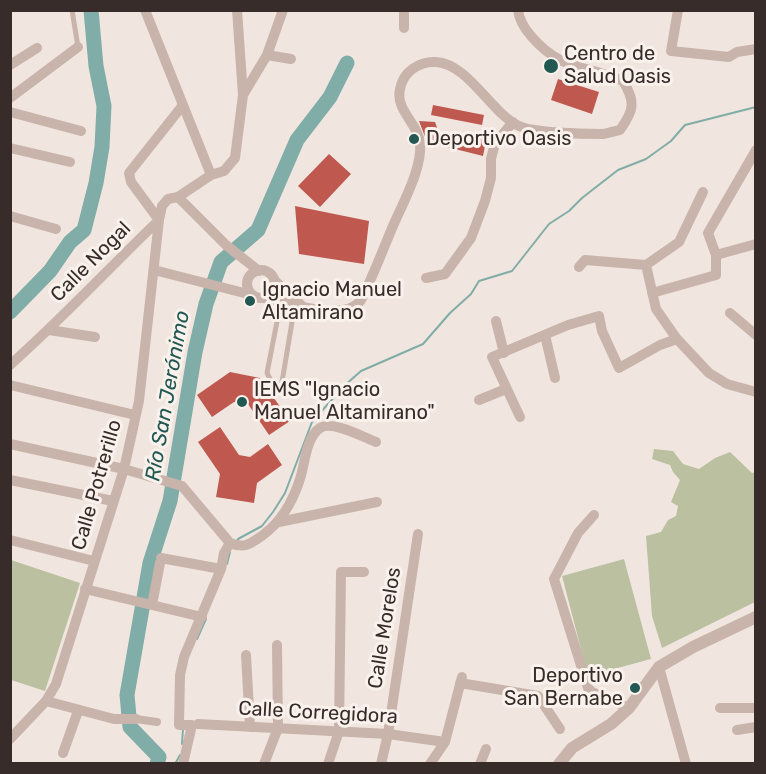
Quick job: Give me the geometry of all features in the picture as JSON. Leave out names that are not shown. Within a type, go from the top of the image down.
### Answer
[{"type":"street","points":[[145,10],[211,175]]},
{"type":"street","points":[[237,10],[243,95]]},
{"type":"street","points":[[243,95],[267,55],[283,10]]},
{"type":"street","points":[[404,10],[404,28]]},
{"type":"street","points":[[154,270],[330,312],[343,312],[357,305],[366,291],[412,182],[420,142],[399,100],[405,74],[420,64],[436,62],[459,70],[493,107],[526,129],[605,134],[620,130],[631,114],[632,96],[623,81],[568,65],[555,58],[527,32],[518,10]]},
{"type":"street","points":[[678,10],[671,51],[729,57],[737,52],[756,49]]},
{"type":"street","points":[[10,98],[78,47]]},
{"type":"street","points":[[10,65],[37,48]]},
{"type":"street","points":[[267,55],[291,59]]},
{"type":"street","name":"Calle Nogal","points":[[10,365],[50,330],[90,287],[159,220],[162,206],[168,199],[178,196],[211,175],[224,171],[235,158],[243,95]]},
{"type":"street","points":[[159,220],[130,182],[129,174],[183,105]]},
{"type":"street","points":[[10,112],[81,131]]},
{"type":"street","points":[[426,278],[445,274],[471,238],[491,178],[491,159],[494,147],[513,122]]},
{"type":"street","points":[[10,148],[70,162]]},
{"type":"street","points":[[652,293],[716,275],[716,255],[708,233],[756,150]]},
{"type":"street","points":[[579,267],[585,260],[646,265],[679,242],[703,192]]},
{"type":"street","points":[[178,196],[226,245],[259,271],[268,273],[298,304]]},
{"type":"street","points":[[10,216],[56,229]]},
{"type":"street","name":"Calle Potrerillo","points":[[10,739],[46,701],[56,684],[124,469],[139,400],[159,220]]},
{"type":"street","points":[[716,255],[756,244]]},
{"type":"street","points":[[646,265],[656,309],[677,339],[709,373],[727,384],[756,392]]},
{"type":"street","points":[[252,295],[248,288],[249,279],[259,271]]},
{"type":"street","points":[[264,298],[272,293],[274,280]]},
{"type":"street","points":[[729,313],[756,335]]},
{"type":"street","points":[[520,417],[492,357],[568,325],[599,316],[602,331],[619,368],[660,345],[677,339]]},
{"type":"street","points":[[496,321],[504,353]]},
{"type":"street","name":"Calle Nogal","points":[[50,330],[95,338]]},
{"type":"street","points":[[545,335],[555,378]]},
{"type":"street","points":[[10,385],[135,415]]},
{"type":"street","points":[[478,400],[506,388]]},
{"type":"street","points":[[10,444],[124,469],[182,486],[233,544],[248,546],[279,522],[300,480],[310,441],[319,428],[331,424],[376,442]]},
{"type":"street","points":[[10,480],[113,501]]},
{"type":"street","points":[[279,522],[377,502]]},
{"type":"street","points":[[594,515],[578,533],[554,579],[588,688],[592,692],[629,708]]},
{"type":"street","name":"Calle Morelos","points":[[381,764],[388,734],[418,534]]},
{"type":"street","points":[[10,540],[94,561]]},
{"type":"street","points":[[183,764],[188,725],[180,675],[189,644],[221,569],[224,553],[233,544]]},
{"type":"street","points":[[151,604],[160,560],[221,569]]},
{"type":"street","points":[[328,764],[339,731],[341,572],[364,572]]},
{"type":"street","points":[[85,589],[202,617]]},
{"type":"street","points":[[559,764],[572,748],[610,724],[629,708],[659,667],[693,647],[756,617]]},
{"type":"street","points":[[264,764],[278,728],[277,645]]},
{"type":"street","points":[[246,656],[250,727]]},
{"type":"street","points":[[659,667],[686,764]]},
{"type":"street","points":[[430,764],[445,742],[461,679],[538,696],[560,729]]},
{"type":"street","points":[[46,701],[114,719],[157,722]]},
{"type":"street","points":[[720,708],[756,708]]},
{"type":"street","points":[[63,753],[78,711]]},
{"type":"street","name":"Calle Corregidora","points":[[188,725],[388,734],[445,742]]},
{"type":"street","points":[[737,730],[756,727]]},
{"type":"street","points":[[480,764],[486,749]]},
{"type":"lane","points":[[72,10],[78,47]]},
{"type":"lane","points":[[281,301],[267,373],[274,386],[281,388],[298,304]]},
{"type":"green space","points":[[654,449],[673,451],[683,464],[699,469],[715,458],[730,452],[752,473],[756,472],[755,602],[662,648],[652,616],[646,536],[661,532],[668,520],[676,516],[678,506],[671,502],[680,480],[670,465],[652,459]]},
{"type":"green space","points":[[624,559],[651,659],[588,676],[562,576]]},
{"type":"green space","points":[[11,560],[80,583],[45,691],[11,680]]},
{"type":"building","points":[[558,79],[599,92],[592,114],[551,100]]},
{"type":"building","points":[[433,105],[484,115],[482,125],[431,115]]},
{"type":"building","points":[[419,121],[435,122],[439,133],[479,141],[480,134],[487,136],[483,156],[427,142]]},
{"type":"building","points":[[329,154],[351,174],[320,207],[298,186]]},
{"type":"building","points":[[295,206],[369,221],[364,264],[299,254]]},
{"type":"building","points":[[230,372],[260,378],[290,421],[269,435],[248,404],[234,402],[212,417],[197,395]]},
{"type":"building","points":[[220,427],[239,455],[250,457],[268,444],[282,465],[257,483],[254,503],[216,497],[220,474],[198,442]]},
{"type":"waterway","points":[[10,312],[50,271],[70,242],[84,230],[102,147],[104,106],[96,66],[91,10]]},
{"type":"waterway","name":"Río San Jerónimo","points":[[157,764],[159,757],[130,727],[127,695],[150,563],[170,501],[195,352],[206,304],[221,262],[258,230],[297,140],[330,97],[347,63]]},
{"type":"waterway","points":[[236,542],[262,526],[273,512],[285,493],[312,422],[344,386],[361,371],[423,344],[450,313],[471,294],[479,281],[512,271],[549,224],[569,211],[618,170],[646,159],[671,141],[685,125],[756,107]]},
{"type":"waterway","points":[[227,564],[230,552]]},
{"type":"waterway","points":[[197,639],[206,619]]},
{"type":"waterway","points":[[182,744],[183,729]]},
{"type":"waterway","points":[[175,764],[180,755]]},
{"type":"place","name":"Centro de Salud Oasis","points":[[551,66]]},
{"type":"place","name":"Deportivo Oasis","points":[[414,139]]},
{"type":"place","name":"Ignacio Manuel Altamirano","points":[[250,301]]},
{"type":"place","name":"IEMS \"Ignacio Manuel Altamirano\"","points":[[242,402]]},
{"type":"place","name":"Deportivo San Bernabe","points":[[635,688]]}]
